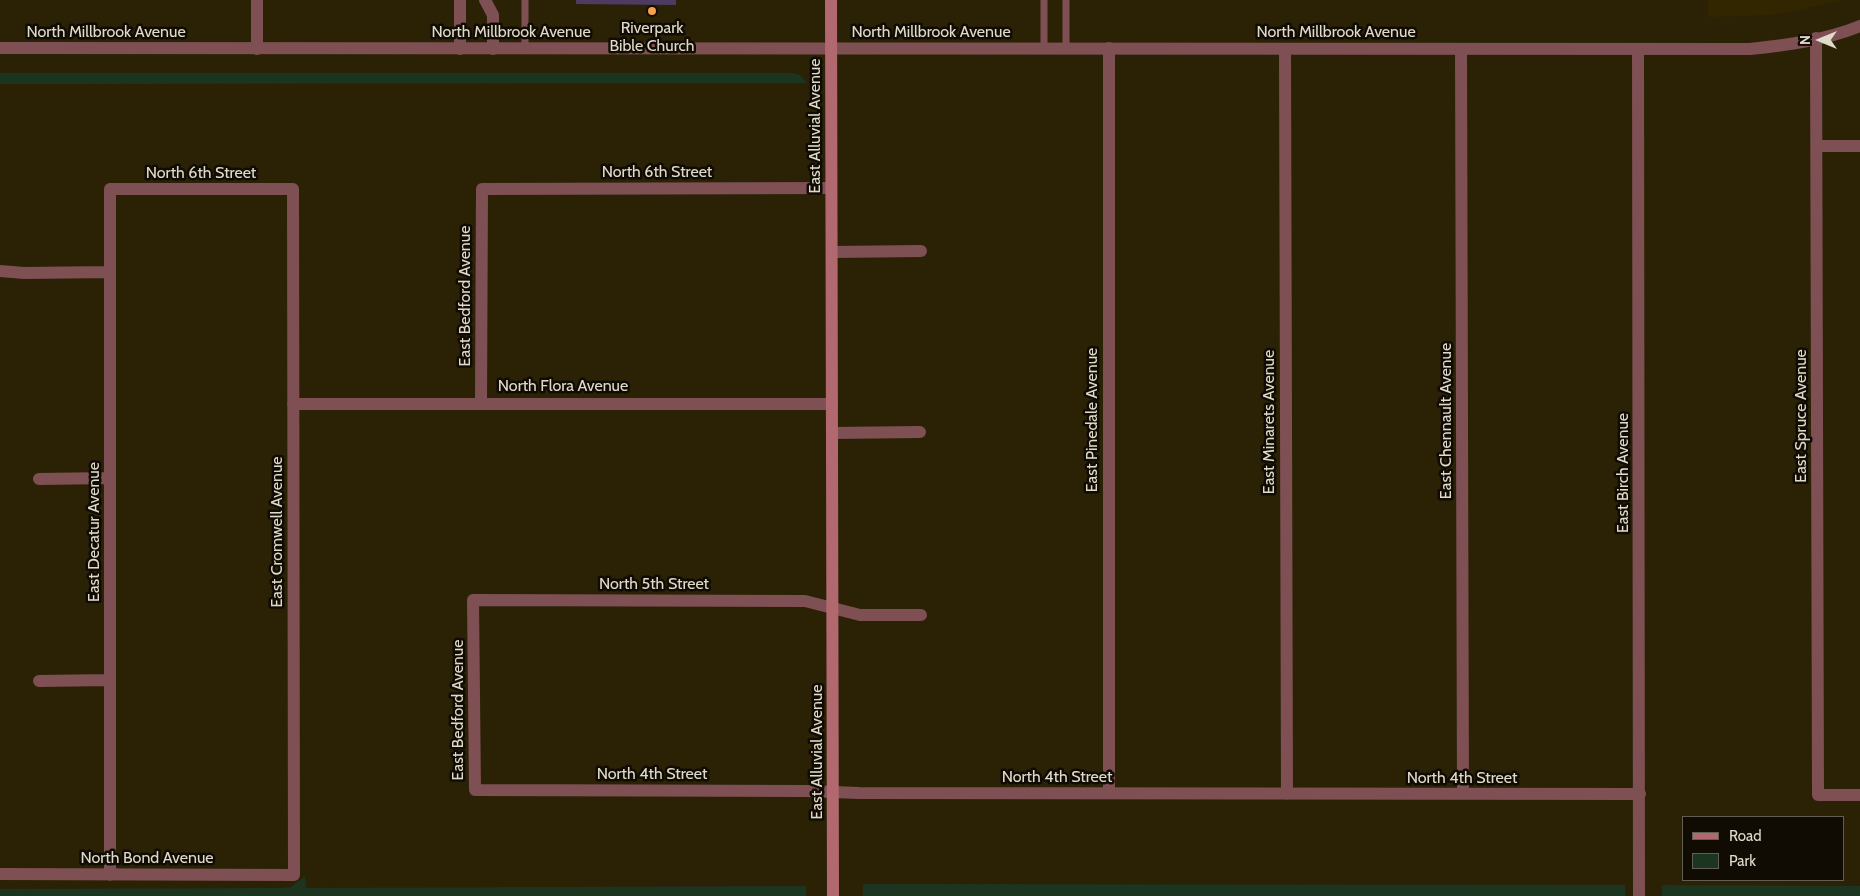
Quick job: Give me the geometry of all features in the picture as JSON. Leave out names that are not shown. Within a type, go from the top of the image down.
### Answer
[{"type":"main road","name":"East Alluvial Avenue","points":[[831,0],[833,896]]},
{"type":"street","points":[[257,0],[257,49]]},
{"type":"street","points":[[460,0],[460,48]]},
{"type":"street","points":[[485,0],[493,15],[493,48]]},
{"type":"street","name":"North Millbrook Avenue","points":[[0,48],[1750,49],[1780,46],[1844,32],[1860,26]]},
{"type":"street","name":"East Spruce Avenue","points":[[1816,38],[1818,794],[1860,795]]},
{"type":"street","name":"East Pinedale Avenue","points":[[1108,48],[1109,793]]},
{"type":"street","name":"East Chennault Avenue","points":[[1461,48],[1463,794]]},
{"type":"street","name":"East Minarets Avenue","points":[[1284,49],[1287,794]]},
{"type":"street","name":"East Birch Avenue","points":[[1638,50],[1640,896]]},
{"type":"street","points":[[1817,146],[1860,146]]},
{"type":"street","name":"North 6th Street","points":[[482,189],[831,188]]},
{"type":"street","name":"North 6th Street","points":[[110,189],[293,189]]},
{"type":"street","name":"East Decatur Avenue","points":[[110,189],[110,875]]},
{"type":"street","name":"East Cromwell Avenue","points":[[293,189],[294,875]]},
{"type":"street","name":"East Bedford Avenue","points":[[481,402],[482,189]]},
{"type":"street","points":[[832,252],[921,251]]},
{"type":"street","points":[[0,271],[24,274],[110,272]]},
{"type":"street","name":"North Flora Avenue","points":[[293,404],[481,402],[832,404]]},
{"type":"street","points":[[832,433],[920,432]]},
{"type":"street","points":[[39,479],[110,478]]},
{"type":"street","name":"East Bedford Avenue","points":[[473,600],[474,790]]},
{"type":"street","name":"North 5th Street","points":[[473,600],[805,601],[833,608]]},
{"type":"street","points":[[833,608],[860,615],[921,615]]},
{"type":"street","points":[[39,681],[110,680]]},
{"type":"street","name":"North 4th Street","points":[[474,790],[1640,794]]},
{"type":"street","name":"North Bond Avenue","points":[[0,874],[294,875]]},
{"type":"lane","points":[[525,0],[525,49]]},
{"type":"lane","points":[[1044,0],[1044,48]]},
{"type":"lane","points":[[1066,0],[1066,48]]},
{"type":"shaded area","points":[[1708,0],[1839,0],[1771,15],[1708,17]]},
{"type":"green space","points":[[0,73],[794,73],[800,75],[807,83],[0,84]]},
{"type":"green space","points":[[305,876],[306,888],[806,886],[806,896],[0,896],[0,889],[283,888],[291,887]]},
{"type":"green space","points":[[863,884],[1625,885],[1625,896],[863,896]]},
{"type":"green space","points":[[1662,885],[1860,886],[1860,896],[1662,896]]},
{"type":"place","name":"Riverpark Bible Church","points":[[652,11]]}]
